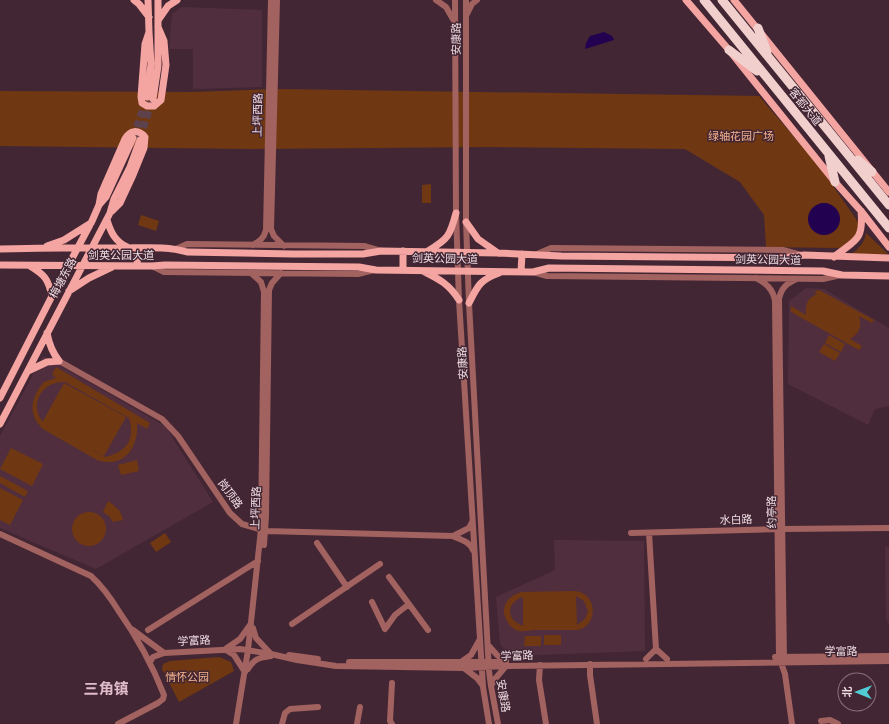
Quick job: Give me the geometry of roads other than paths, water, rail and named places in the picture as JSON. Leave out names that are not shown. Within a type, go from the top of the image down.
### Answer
[{"type":"highway","name":"客都大道","points":[[704,0],[889,228]]},
{"type":"highway","name":"客都大道","points":[[722,0],[889,205]]},
{"type":"highway","points":[[758,28],[771,60]]},
{"type":"highway","points":[[729,50],[768,79]]},
{"type":"highway","points":[[787,104],[796,104],[800,97]]},
{"type":"highway","points":[[796,115],[800,109],[810,109]]},
{"type":"highway","points":[[845,150],[872,172]]},
{"type":"highway","points":[[828,153],[836,182]]},
{"type":"main road","points":[[134,0],[139,4],[148,17]]},
{"type":"main road","points":[[148,0],[148,32],[151,64],[150,98],[158,66],[158,0]]},
{"type":"main road","points":[[158,19],[168,6],[177,0]]},
{"type":"main road","points":[[686,0],[729,50],[836,182],[861,210],[889,247]]},
{"type":"main road","points":[[734,0],[889,192]]},
{"type":"main road","points":[[148,32],[141,98],[142,103],[147,106],[154,106],[161,100],[166,65],[164,41],[158,27]]},
{"type":"main road","points":[[99,205],[101,194],[128,133],[133,131],[138,132],[145,137],[144,148],[120,203],[110,213]]},
{"type":"main road","name":"梅塘东路","points":[[0,398],[99,205],[106,197],[136,139],[130,167],[114,199],[107,220],[0,424]]},
{"type":"main road","points":[[834,257],[854,242],[858,237],[861,227],[861,210]]},
{"type":"main road","points":[[427,251],[446,239],[451,230],[456,213]]},
{"type":"main road","points":[[107,220],[112,235],[121,244],[129,248]]},
{"type":"main road","points":[[42,248],[64,240],[92,221]]},
{"type":"main road","points":[[466,222],[478,239],[498,253]]},
{"type":"main road","points":[[137,266],[138,248]]},
{"type":"main road","name":"剑英公园大道","points":[[0,249],[138,248],[176,249],[187,252],[293,254],[363,254],[381,251],[427,251],[561,256],[785,258],[804,255],[889,258]]},
{"type":"main road","points":[[403,251],[403,270]]},
{"type":"main road","points":[[521,272],[522,254]]},
{"type":"main road","points":[[736,270],[737,258]]},
{"type":"main road","name":"剑英公园大道","points":[[0,265],[359,267],[376,270],[521,272],[533,272],[549,268],[823,271],[842,275],[889,276]]},
{"type":"main road","points":[[30,266],[46,278],[52,296]]},
{"type":"main road","points":[[68,293],[89,278],[116,266]]},
{"type":"main road","points":[[421,270],[449,286],[459,300]]},
{"type":"main road","points":[[469,303],[476,288],[483,280],[502,271]]},
{"type":"main road","points":[[47,333],[53,354],[59,361]]},
{"type":"main road","points":[[27,371],[47,362],[59,361]]},
{"type":"street","name":"上坪西路","points":[[268,229],[271,0]]},
{"type":"street","name":"上坪西路","points":[[268,229],[277,0]]},
{"type":"street","points":[[435,0],[446,7],[455,26],[466,29]]},
{"type":"street","name":"安康路","points":[[455,0],[456,213],[459,300],[483,687],[489,724]]},
{"type":"street","name":"安康路","points":[[466,0],[466,222],[469,303],[486,620],[491,686],[498,724]]},
{"type":"street","points":[[465,17],[472,4],[477,0]]},
{"type":"street","points":[[253,245],[260,241],[268,229],[284,246]]},
{"type":"street","points":[[176,249],[187,244],[364,246],[381,251]]},
{"type":"street","points":[[537,254],[551,248],[783,250],[804,255]]},
{"type":"street","points":[[152,266],[164,272],[358,274],[376,270]]},
{"type":"street","points":[[533,272],[546,276],[797,279],[822,279],[842,275]]},
{"type":"street","points":[[251,273],[261,282],[266,291],[281,273]]},
{"type":"street","points":[[756,278],[764,282],[769,287],[777,300]]},
{"type":"street","points":[[777,300],[783,288],[788,283],[797,279]]},
{"type":"street","name":"上坪西路","points":[[252,626],[264,530],[266,291]]},
{"type":"street","name":"约亭路","points":[[777,300],[782,659],[792,724]]},
{"type":"street","name":"岗顶路","points":[[59,361],[162,419],[178,436],[230,513],[242,524],[264,530],[453,536]]},
{"type":"street","points":[[453,536],[469,528],[472,520]]},
{"type":"street","name":"水白路","points":[[631,533],[889,528]]},
{"type":"street","name":"上坪西路","points":[[237,724],[250,649],[258,561],[264,530]]},
{"type":"street","points":[[649,533],[656,649],[667,659]]},
{"type":"street","points":[[0,534],[91,576],[102,586],[130,627],[150,662],[164,695],[163,699],[158,704],[118,724]]},
{"type":"street","points":[[453,536],[462,539],[471,545],[475,553]]},
{"type":"street","points":[[317,543],[346,587]]},
{"type":"street","points":[[148,630],[258,561]]},
{"type":"street","points":[[292,624],[380,564]]},
{"type":"street","points":[[389,577],[428,630]]},
{"type":"street","points":[[372,602],[385,629],[395,615],[409,604]]},
{"type":"street","points":[[479,620],[486,620]]},
{"type":"street","points":[[252,626],[256,638],[272,655],[260,657],[246,670],[234,655],[225,650],[240,639],[252,626]]},
{"type":"street","points":[[130,627],[164,652]]},
{"type":"street","points":[[480,639],[471,656],[463,665],[477,678],[483,687]]},
{"type":"street","points":[[488,645],[506,664],[494,679],[491,686]]},
{"type":"street","name":"学富路","points":[[250,649],[272,655],[336,666],[482,665],[646,659],[889,661]]},
{"type":"street","name":"学富路","points":[[150,662],[153,658],[164,652],[250,649],[336,662],[463,665]]},
{"type":"street","points":[[646,659],[656,649]]},
{"type":"street","name":"学富路","points":[[482,665],[489,662],[540,665],[889,656]]},
{"type":"street","name":"约亭路","points":[[782,659],[788,674],[796,724]]},
{"type":"street","points":[[590,664],[590,675],[597,724]]},
{"type":"street","points":[[540,665],[539,680],[546,724]]},
{"type":"street","points":[[392,683],[390,721],[392,724]]},
{"type":"street","points":[[282,724],[285,713],[290,709],[318,707]]},
{"type":"street","points":[[357,724],[360,707]]},
{"type":"street","points":[[821,721],[830,720],[838,724]]},
{"type":"tunnel","points":[[133,137],[147,97]]},
{"type":"tunnel","points":[[140,138],[153,99]]},
{"type":"district","name":"三角镇","points":[[106,689]]},
{"type":"park label","name":"绿轴花园广场","points":[[741,136]]},
{"type":"park label","name":"情怀公园","points":[[187,677]]}]
